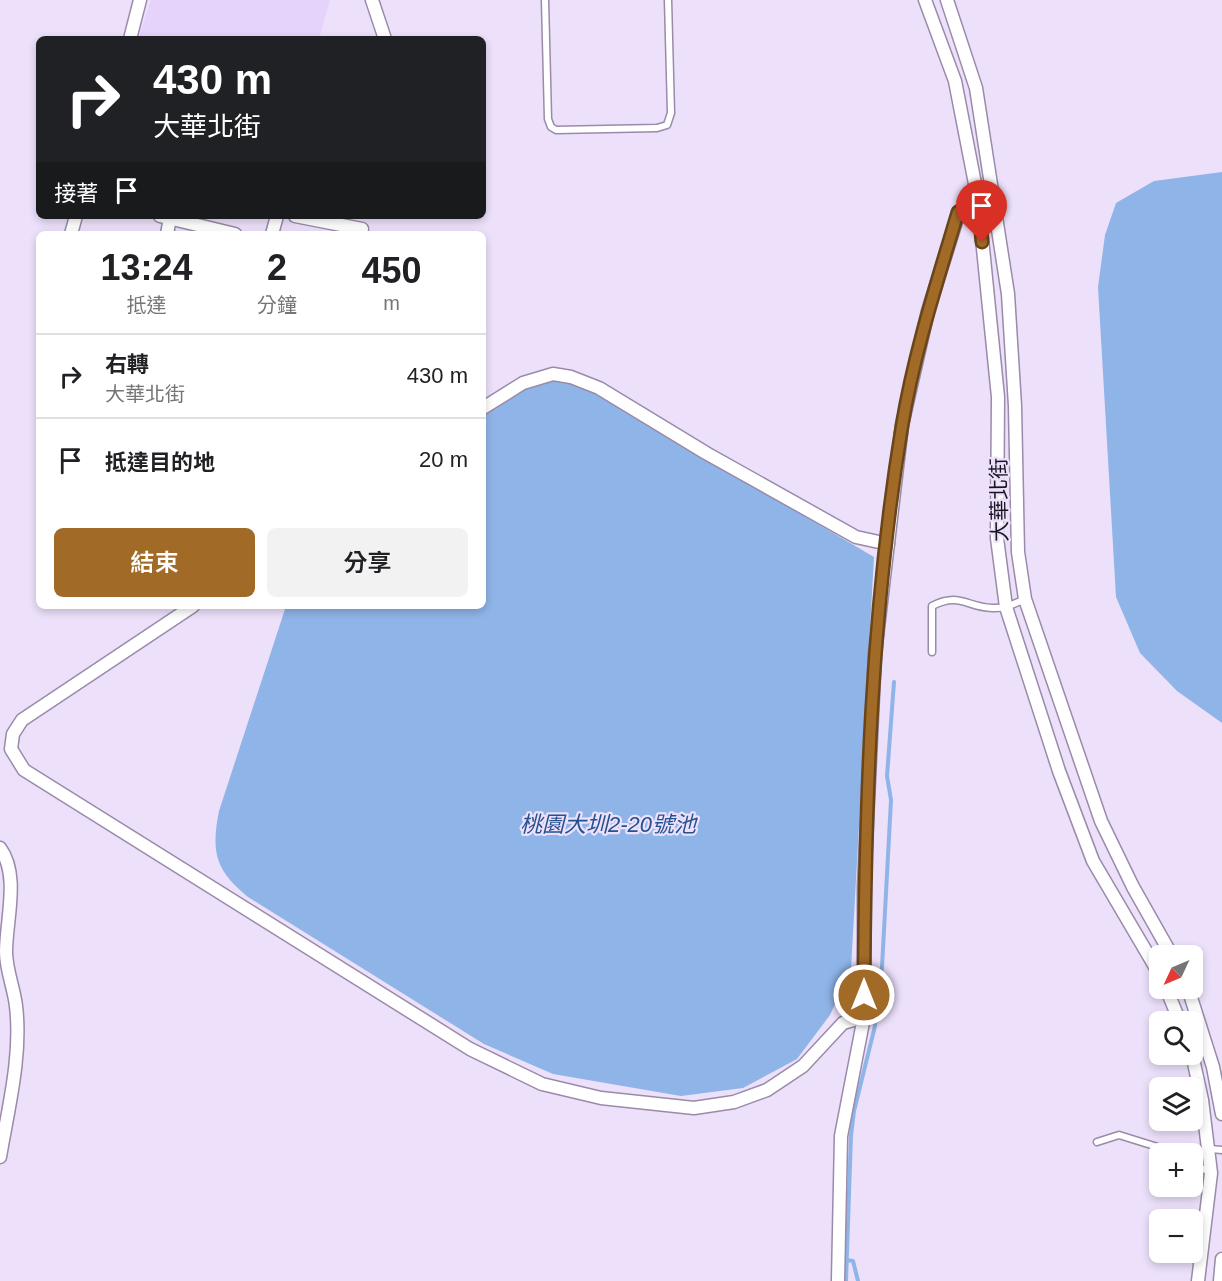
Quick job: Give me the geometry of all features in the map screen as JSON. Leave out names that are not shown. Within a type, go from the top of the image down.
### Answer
[{"type":"street","points":[[131,36],[140,0]]},
{"type":"street","points":[[372,0],[384,36]]},
{"type":"street","name":"大華北街","points":[[925,0],[955,81],[978,200],[998,397],[998,538],[1006,607],[1059,771],[1093,861],[1149,956]]},
{"type":"street","name":"大華北街","points":[[947,0],[976,88],[1008,294],[1015,406],[1018,552],[1024,599],[1101,821],[1166,945]]},
{"type":"street","points":[[838,1281],[841,1136],[864,1017],[864,885],[875,653],[902,425],[928,311],[958,212],[978,200],[993,196]]},
{"type":"street","points":[[173,219],[223,231]]},
{"type":"street","points":[[308,219],[361,231]]},
{"type":"street","points":[[486,406],[523,383],[553,374],[571,377],[599,388],[706,453],[856,537],[888,544]]},
{"type":"street","points":[[188,609],[22,720],[13,734],[11,749],[24,770],[470,1049],[542,1084],[601,1098],[694,1108],[734,1102],[767,1090],[803,1066],[843,1023],[864,1017]]},
{"type":"street","points":[[0,848],[6,856],[10,886],[3,956],[16,1006],[17,1047],[0,1157]]},
{"type":"street","points":[[1191,999],[1213,1067],[1222,1114]]},
{"type":"street","points":[[1195,1065],[1216,1149],[1198,1281]]},
{"type":"street","points":[[1220,1281],[1222,1259]]},
{"type":"lane","points":[[545,0],[548,119],[551,127],[556,129],[657,128],[668,125],[671,113],[668,0]]},
{"type":"lane","points":[[932,652],[932,606],[947,598],[991,608],[1006,607],[1024,599]]},
{"type":"lane","points":[[1097,1142],[1119,1134],[1149,1144]]},
{"type":"lane","points":[[1203,1168],[1211,1173]]},
{"type":"shaded area","points":[[151,0],[330,0],[320,36],[139,36]]},
{"type":"water","points":[[1222,172],[1222,723],[1177,691],[1140,653],[1116,597],[1098,287],[1105,235],[1116,203],[1154,181]]},
{"type":"water","name":"桃園大圳2-20號池","points":[[554,380],[583,386],[874,557],[851,969],[830,1015],[797,1059],[743,1088],[681,1096],[553,1074],[484,1044],[248,897],[228,878],[218,859],[216,838],[219,811],[285,609],[486,609],[486,411],[526,386]]},
{"type":"waterway","points":[[846,1281],[851,1135],[854,1111],[875,1026],[882,967],[891,800],[887,776],[894,682]]},
{"type":"waterway","points":[[846,1260],[853,1261],[858,1281]]},
{"type":"route","points":[[864,995],[864,885],[875,653],[902,425],[928,311],[958,212],[978,200],[982,242]]}]
